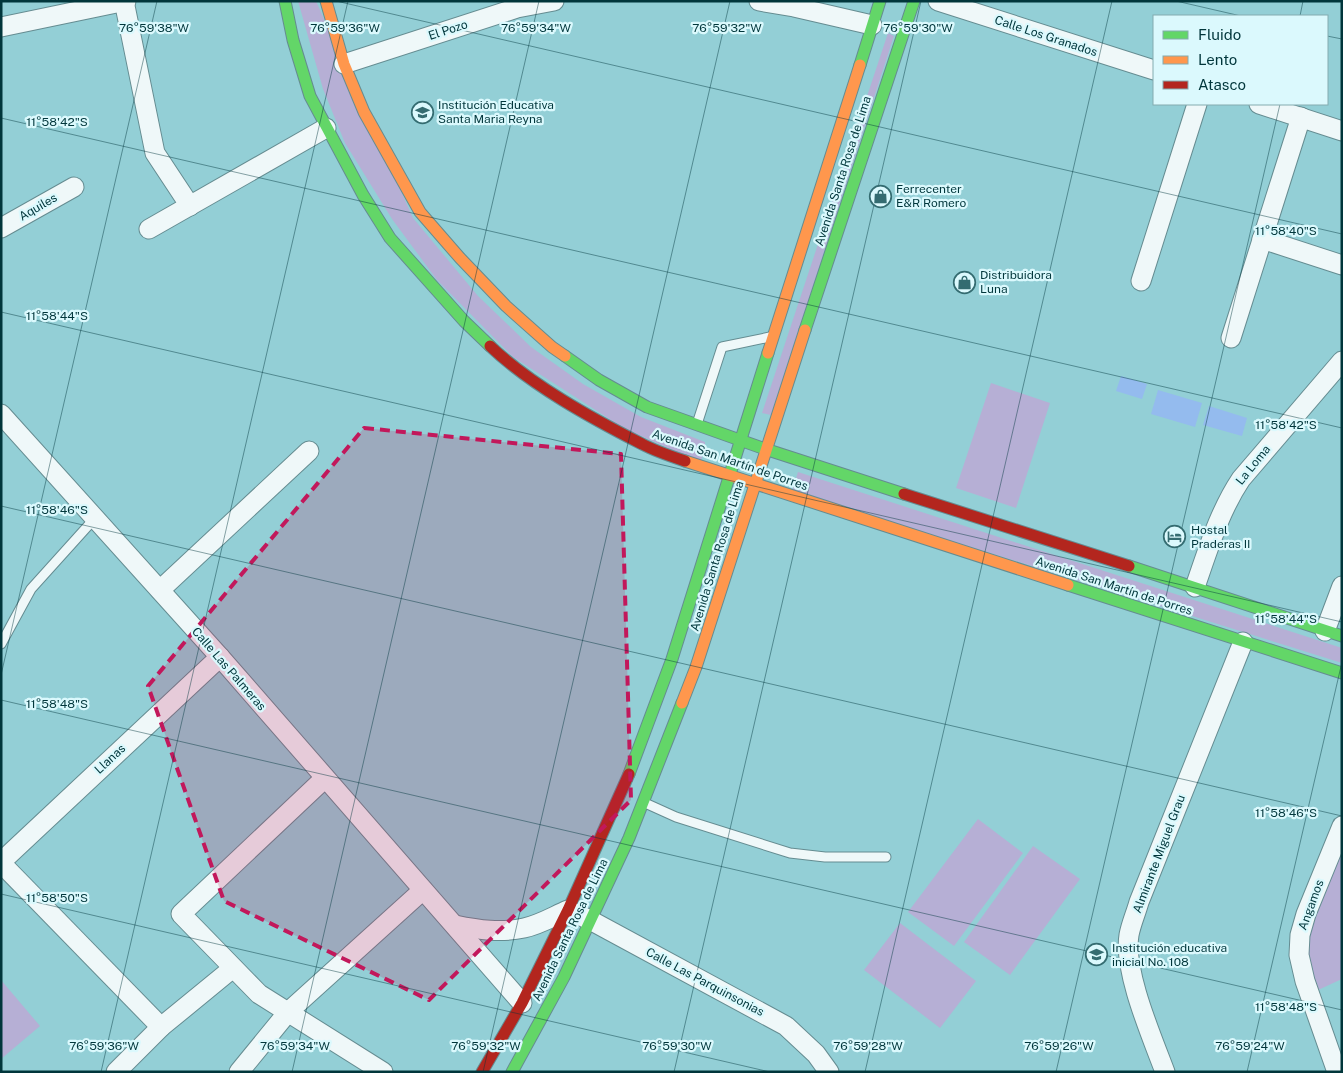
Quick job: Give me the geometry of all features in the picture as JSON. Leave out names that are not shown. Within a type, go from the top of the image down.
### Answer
[{"type":"main road","name":"Avenida San Martín de Porres","points":[[285,1],[293,40],[310,96],[363,195],[393,235],[502,357],[549,391],[643,445],[730,477],[1342,673]]},
{"type":"main road","name":"Avenida San Martín de Porres","points":[[326,1],[344,64],[364,112],[417,214],[460,258],[489,297],[599,380],[647,407],[765,449],[1333,633]]},
{"type":"main road","name":"Avenida Santa Rosa de Lima","points":[[482,1072],[522,1003],[568,910],[606,827],[672,659],[880,1]]},
{"type":"main road","name":"Avenida Santa Rosa de Lima","points":[[512,1072],[534,1036],[564,977],[629,838],[696,667],[765,449],[914,1]]},
{"type":"street","points":[[1,27],[125,1],[155,153],[190,206]]},
{"type":"street","name":"El Pozo","points":[[344,64],[517,8],[554,1]]},
{"type":"street","points":[[759,1],[872,25]]},
{"type":"street","name":"Calle Los Granados","points":[[938,1],[1153,70]]},
{"type":"street","points":[[1141,281],[1197,105]]},
{"type":"street","points":[[1262,105],[1342,131]]},
{"type":"street","points":[[1231,338],[1301,117]]},
{"type":"street","points":[[149,229],[326,128]]},
{"type":"street","name":"Aquiles","points":[[1,228],[74,187]]},
{"type":"street","points":[[1262,239],[1342,265]]},
{"type":"street","name":"La Loma","points":[[1195,587],[1219,517],[1228,498],[1241,479],[1342,360]]},
{"type":"street","name":"Calle Las Palmeras","points":[[1,414],[220,657],[522,1003]]},
{"type":"street","points":[[160,590],[309,451]]},
{"type":"street","points":[[1333,633],[1342,586]]},
{"type":"street","name":"Almirante Miguel Grau","points":[[1165,1072],[1133,981],[1128,952],[1129,935],[1140,902],[1243,642]]},
{"type":"street","name":"Llanas","points":[[1,863],[220,657]]},
{"type":"street","points":[[325,778],[181,914],[258,994],[383,1072]]},
{"type":"street","name":"Angamos","points":[[1337,1072],[1305,981],[1299,955],[1300,935],[1306,914],[1341,827]]},
{"type":"street","points":[[1,863],[161,1027]]},
{"type":"street","points":[[239,1072],[288,1012],[423,890]]},
{"type":"street","points":[[455,925],[482,931],[526,928],[568,910]]},
{"type":"street","name":"Calle Las Parquinsonias","points":[[568,910],[590,920],[786,1026],[816,1054],[829,1072]]},
{"type":"street","points":[[116,1072],[161,1027],[233,968]]},
{"type":"lane","points":[[697,425],[722,347],[773,337]]},
{"type":"lane","points":[[1,644],[31,589],[95,518]]},
{"type":"lane","points":[[643,802],[676,817],[790,853],[825,857],[886,857]]},
{"type":"highlighted area","points":[[364,428],[621,454],[631,800],[429,1000],[224,901],[148,686]]},
{"type":"shaded area","points":[[298,1],[316,1],[413,218],[478,296],[531,347],[583,384],[641,417],[705,442],[705,451],[700,462],[625,429],[513,357],[437,280],[392,219],[345,143],[323,89]]},
{"type":"shaded area","points":[[888,33],[894,36],[771,415],[762,413]]},
{"type":"shaded area","points":[[991,383],[1050,403],[1016,508],[956,488]]},
{"type":"shaded area","points":[[798,472],[1342,648],[1342,663],[792,491]]},
{"type":"shaded area","points":[[978,819],[1023,853],[954,946],[908,912]]},
{"type":"shaded area","points":[[1033,846],[1080,879],[1010,975],[964,942]]},
{"type":"shaded area","points":[[1342,849],[1342,979],[1318,990],[1308,960],[1307,935]]},
{"type":"shaded area","points":[[900,923],[976,981],[940,1028],[864,970]]},
{"type":"shaded area","points":[[1,980],[40,1026],[1,1059]]},
{"type":"water","points":[[1121,376],[1147,384],[1142,399],[1116,391]]},
{"type":"water","points":[[1158,390],[1202,403],[1195,427],[1151,414]]},
{"type":"water","points":[[1209,406],[1247,418],[1242,436],[1203,425]]},
{"type":"traffic: fast","points":[[285,1],[293,40],[310,96],[363,195],[390,238],[464,321],[490,346]]},
{"type":"traffic: fast","points":[[860,65],[880,1]]},
{"type":"traffic: fast","points":[[805,330],[914,1]]},
{"type":"traffic: fast","points":[[629,774],[672,659],[768,353]]},
{"type":"traffic: fast","points":[[565,356],[599,380],[647,407],[765,449],[904,494]]},
{"type":"traffic: fast","points":[[1129,566],[1342,636]]},
{"type":"traffic: fast","points":[[1068,585],[1342,673]]},
{"type":"traffic: fast","points":[[512,1072],[564,977],[629,838],[682,703]]},
{"type":"traffic: slow","points":[[326,1],[344,64],[364,112],[420,212],[460,258],[506,306],[552,347],[565,356]]},
{"type":"traffic: slow","points":[[768,353],[860,65]]},
{"type":"traffic: slow","points":[[682,703],[696,667],[805,330]]},
{"type":"traffic: slow","points":[[685,461],[1068,585]]},
{"type":"traffic: jam","points":[[490,346],[524,374],[582,412],[647,447],[685,461]]},
{"type":"traffic: jam","points":[[904,494],[1129,566]]},
{"type":"traffic: jam","points":[[482,1072],[522,1003],[568,910],[629,774]]},
{"type":"place","name":"Institución Educativa Santa Maria Reyna","points":[[422,112]]},
{"type":"place","name":"Ferrecenter E&R Romero","points":[[880,196]]},
{"type":"place","name":"Distribuidora Luna","points":[[964,282]]},
{"type":"place","name":"Hostal Praderas II","points":[[1175,537]]},
{"type":"place","name":"Institución educativa inicial No. 108","points":[[1096,955]]}]
